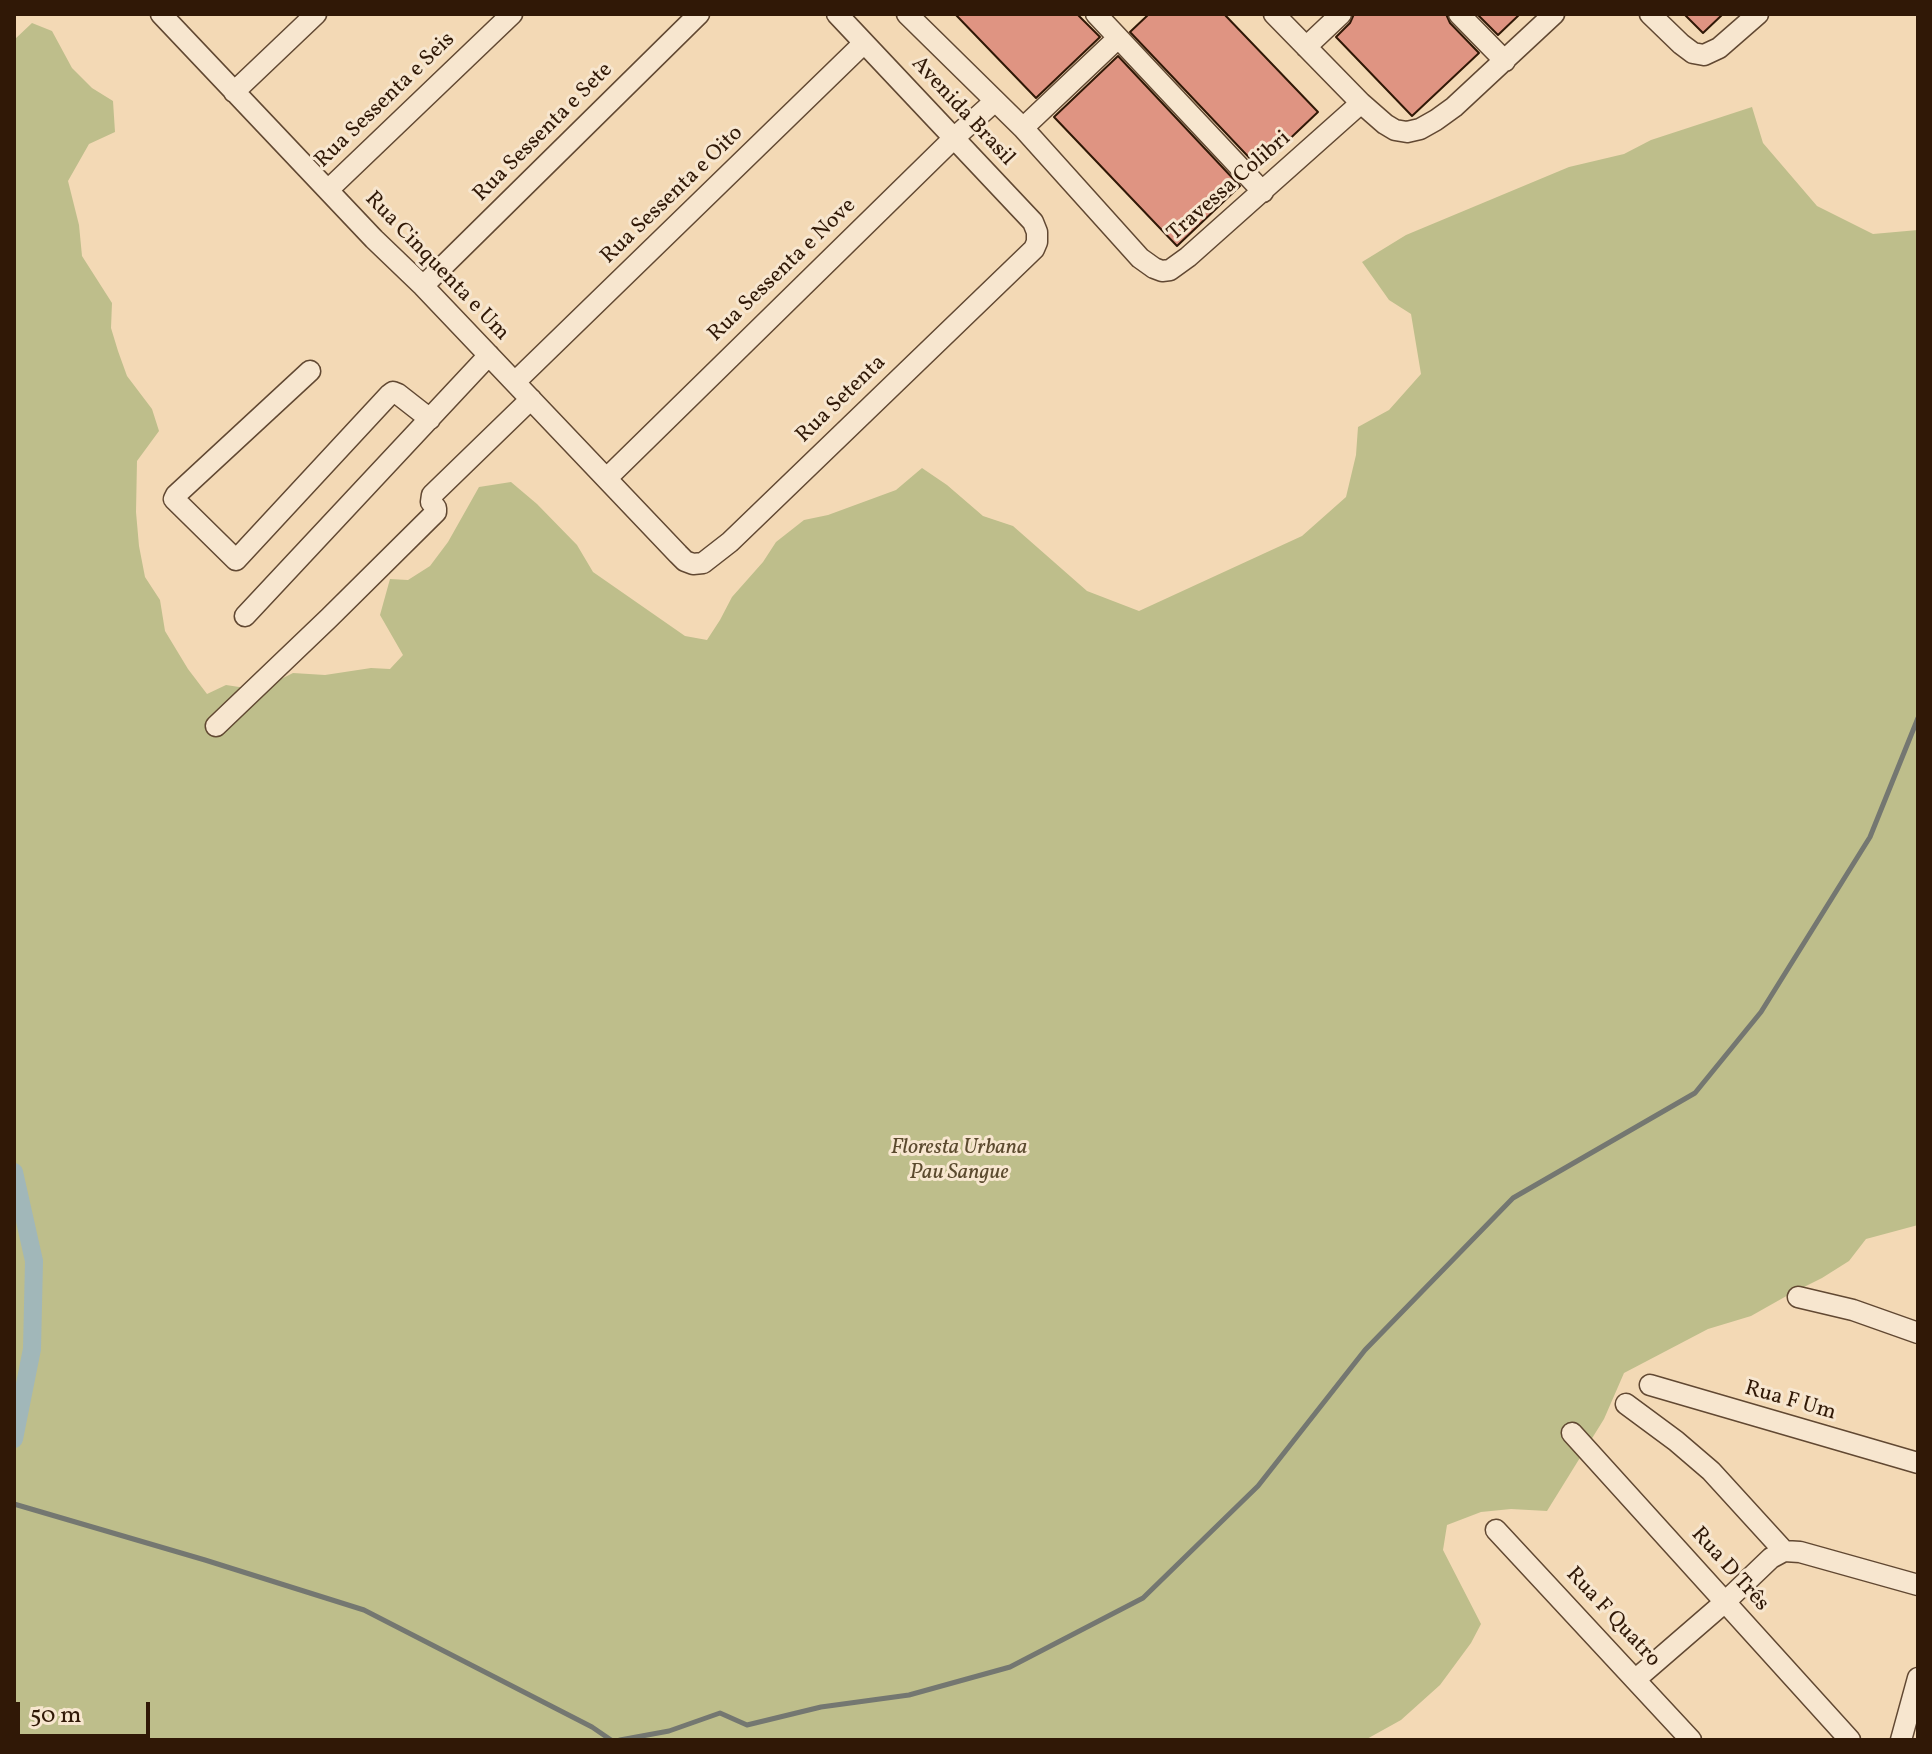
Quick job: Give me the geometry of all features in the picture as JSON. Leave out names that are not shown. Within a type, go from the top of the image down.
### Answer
[{"type":"street","name":"Rua Cinquenta e Um","points":[[161,14],[678,554]]},
{"type":"street","points":[[234,92],[316,14]]},
{"type":"street","name":"Rua Sessenta e Seis","points":[[328,190],[512,14]]},
{"type":"street","name":"Rua Sessenta e Sete","points":[[423,286],[699,14]]},
{"type":"street","name":"Avenida Brasil","points":[[837,14],[1033,222],[1037,232],[1034,249]]},
{"type":"street","name":"Travessa Colibri","points":[[907,14],[1023,128],[1140,258],[1162,271],[1170,270],[1188,257],[1361,103]]},
{"type":"street","points":[[1096,14],[1263,192]]},
{"type":"street","points":[[1274,14],[1361,103],[1385,124],[1407,132],[1420,129],[1454,107],[1554,14]]},
{"type":"street","points":[[1306,47],[1341,14]]},
{"type":"street","points":[[1459,14],[1505,61]]},
{"type":"street","points":[[1650,14],[1681,44],[1693,53],[1704,55],[1719,48],[1758,14]]},
{"type":"street","points":[[1023,128],[1118,38]]},
{"type":"street","name":"Rua Sessenta e Oito","points":[[515,382],[864,43]]},
{"type":"street","name":"Rua Sessenta e Nove","points":[[607,478],[995,101]]},
{"type":"street","name":"Rua Setenta","points":[[678,554],[693,564],[713,557],[1034,249]]},
{"type":"street","points":[[245,616],[489,355]]},
{"type":"street","points":[[310,371],[174,499],[236,560],[393,392],[430,419]]},
{"type":"street","points":[[216,726],[436,512],[431,502],[432,495],[531,399]]},
{"type":"street","points":[[1798,1297],[1853,1310],[1918,1333]]},
{"type":"street","name":"Rua F Um","points":[[1650,1385],[1918,1463]]},
{"type":"street","points":[[1626,1404],[1711,1471],[1784,1551]]},
{"type":"street","name":"Rua D Três","points":[[1572,1433],[1850,1740]]},
{"type":"street","name":"Rua F Quatro","points":[[1496,1530],[1691,1740]]},
{"type":"street","points":[[1636,1679],[1771,1558],[1784,1551],[1800,1552],[1918,1585]]},
{"type":"street","points":[[1901,1740],[1918,1678]]},
{"type":"green space","name":"Floresta Urbana Pau Sangue","points":[[32,23],[52,31],[72,68],[92,88],[113,101],[115,132],[89,144],[68,181],[79,225],[82,256],[112,303],[111,328],[127,376],[152,409],[159,431],[137,461],[136,512],[145,577],[160,600],[165,631],[207,694],[226,685],[259,690],[293,673],[325,675],[371,668],[390,669],[403,655],[380,615],[390,579],[408,580],[430,566],[448,542],[479,487],[511,482],[577,545],[593,572],[685,636],[707,640],[732,597],[776,542],[804,520],[828,515],[896,490],[922,468],[983,516],[1013,526],[1087,591],[1139,611],[1302,536],[1346,497],[1356,455],[1358,427],[1389,410],[1421,374],[1411,314],[1389,300],[1362,262],[1406,235],[1569,167],[1624,154],[1651,140],[1752,107],[1763,143],[1817,206],[1873,234],[1918,230],[1918,1225],[1866,1239],[1849,1261],[1822,1278],[1751,1316],[1708,1329],[1624,1373],[1604,1419],[1547,1511],[1511,1509],[1481,1512],[1447,1525],[1443,1550],[1481,1624],[1440,1685],[1401,1720],[1365,1740],[14,1740],[14,40]]},
{"type":"building","points":[[955,14],[1077,14],[1100,37],[1036,98]]},
{"type":"building","points":[[1149,14],[1224,14],[1318,112],[1259,168],[1130,32]]},
{"type":"building","points":[[1354,14],[1446,14],[1450,23],[1479,53],[1412,116],[1336,37]]},
{"type":"building","points":[[1477,14],[1520,14],[1498,35]]},
{"type":"building","points":[[1684,14],[1723,14],[1703,33]]},
{"type":"building","points":[[1118,56],[1240,186],[1177,246],[1054,117]]},
{"type":"waterway","points":[[620,1740],[669,1731],[720,1713],[747,1725],[821,1707],[909,1695],[1010,1667],[1143,1598],[1258,1486],[1365,1350],[1513,1198],[1695,1093],[1761,1012],[1870,837],[1918,718]]},
{"type":"waterway","points":[[14,1172],[34,1261],[32,1349],[14,1439]]},
{"type":"waterway","points":[[14,1504],[364,1610],[592,1727],[611,1740]]}]
